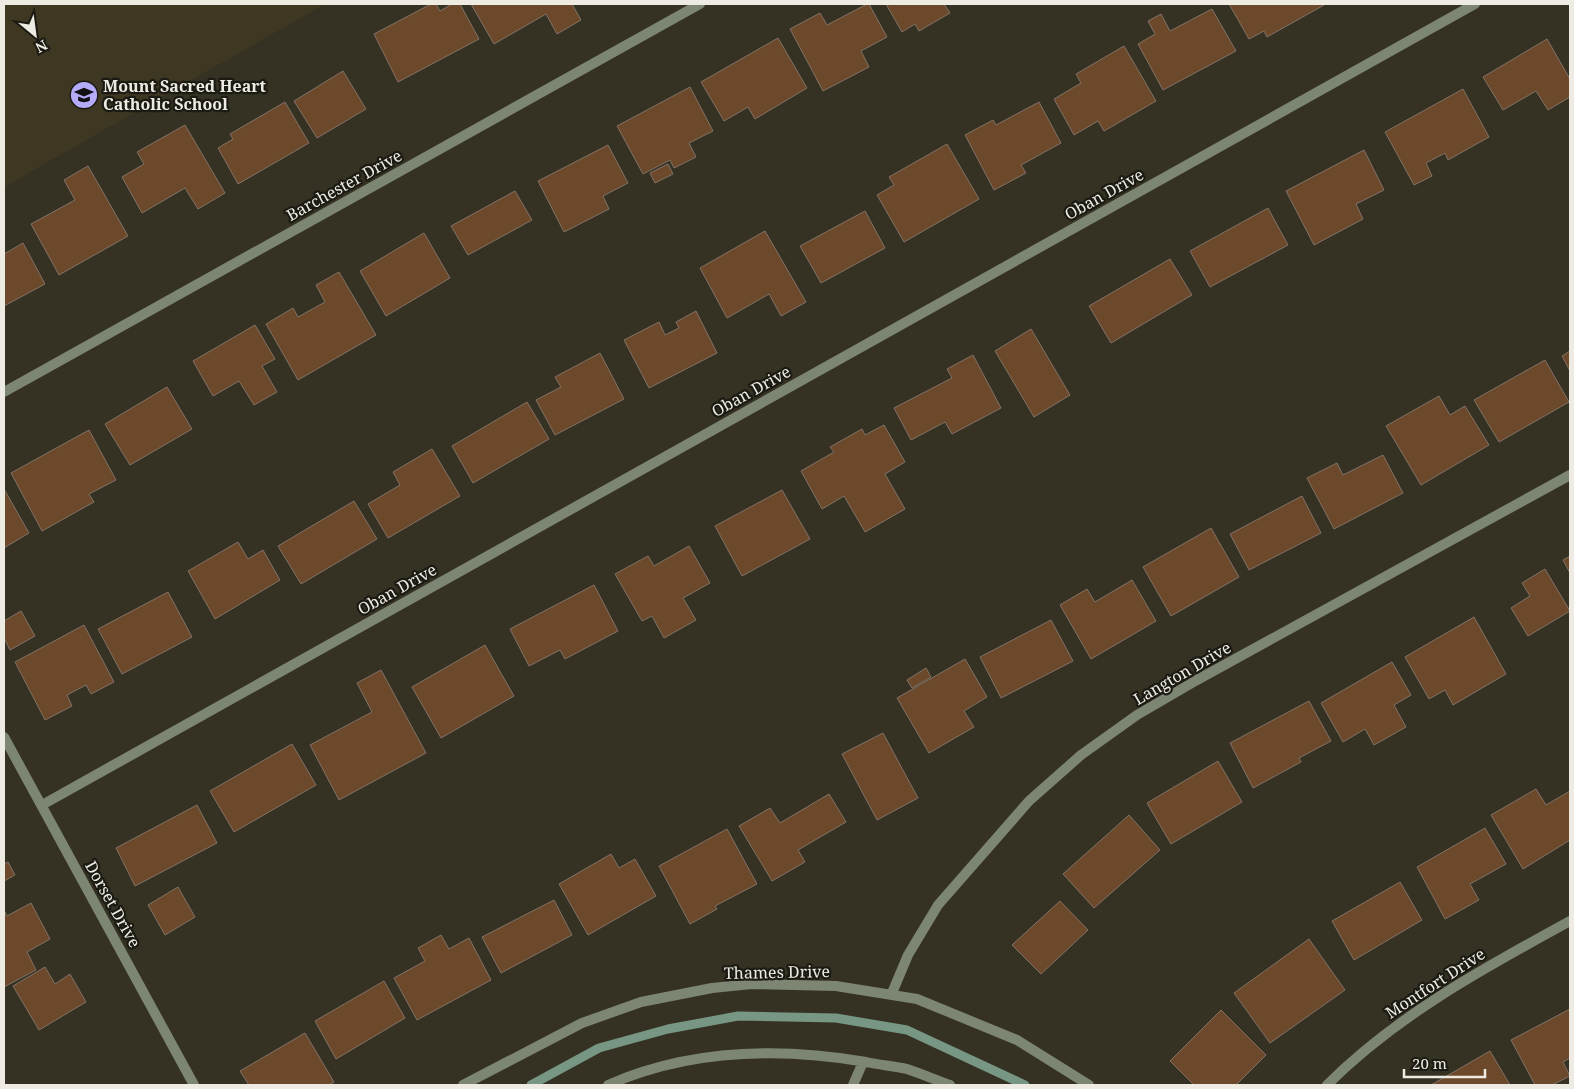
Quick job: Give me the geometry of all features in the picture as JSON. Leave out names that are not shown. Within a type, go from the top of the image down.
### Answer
[{"type":"street","name":"Barchester Drive","points":[[4,392],[700,4]]},
{"type":"street","name":"Oban Drive","points":[[42,805],[1475,4]]},
{"type":"street","name":"Langton Drive","points":[[892,993],[908,955],[938,905],[1030,801],[1081,755],[1137,715],[1197,680],[1570,475]]},
{"type":"street","name":"Dorset Drive","points":[[4,737],[194,1085]]},
{"type":"street","name":"Montfort Drive","points":[[1327,1085],[1354,1058],[1416,1010],[1480,970],[1570,921]]},
{"type":"street","name":"Thames Drive","points":[[463,1085],[582,1023],[641,1002],[712,988],[752,984],[836,986],[892,993],[917,999],[1017,1040],[1089,1085]]},
{"type":"street","points":[[608,1085],[642,1070],[702,1058],[751,1052],[832,1056],[907,1069],[950,1085]]},
{"type":"street","points":[[853,1085],[863,1062]]},
{"type":"shaded area","name":"Mount Sacred Heart Catholic School","points":[[4,4],[325,4],[4,187]]},
{"type":"building","points":[[431,4],[436,4],[440,11],[452,4],[460,4],[479,39],[398,82],[374,34]]},
{"type":"building","points":[[471,4],[572,4],[581,20],[557,34],[546,14],[494,44]]},
{"type":"building","points":[[869,4],[887,37],[861,51],[869,67],[823,91],[790,29],[820,13],[827,25]]},
{"type":"building","points":[[886,4],[944,4],[950,13],[919,31],[915,24],[902,32]]},
{"type":"building","points":[[1229,4],[1324,5],[1267,37],[1264,31],[1249,39]]},
{"type":"building","points":[[1212,9],[1236,51],[1163,90],[1138,44],[1155,34],[1148,21],[1161,14],[1170,31]]},
{"type":"building","points":[[778,38],[807,88],[755,119],[748,107],[724,121],[701,82]]},
{"type":"building","points":[[1547,39],[1570,79],[1570,97],[1548,110],[1536,91],[1503,110],[1483,77]]},
{"type":"building","points":[[1124,46],[1156,101],[1104,131],[1098,121],[1074,135],[1054,99],[1081,83],[1076,74]]},
{"type":"building","points":[[343,71],[366,109],[317,138],[294,101]]},
{"type":"building","points":[[690,87],[713,131],[689,143],[696,157],[674,168],[670,160],[643,174],[617,126]]},
{"type":"building","points":[[1463,89],[1489,137],[1448,160],[1445,153],[1426,163],[1432,176],[1414,185],[1385,132]]},
{"type":"building","points":[[285,102],[309,143],[238,184],[218,148],[233,139],[230,134]]},
{"type":"building","points":[[1039,102],[1061,143],[1021,165],[1026,173],[994,190],[965,135],[993,120],[996,125]]},
{"type":"building","points":[[185,125],[225,193],[198,209],[185,188],[142,213],[122,177],[144,164],[137,152]]},
{"type":"building","points":[[947,144],[979,199],[904,242],[877,195],[894,185],[889,177]]},
{"type":"building","points":[[608,145],[628,183],[603,196],[609,209],[564,232],[538,181]]},
{"type":"building","points":[[1364,150],[1384,190],[1356,204],[1363,219],[1314,245],[1286,191]]},
{"type":"building","points":[[668,164],[673,174],[655,183],[650,173]]},
{"type":"building","points":[[88,166],[128,236],[59,275],[31,224],[75,200],[64,180]]},
{"type":"building","points":[[515,191],[532,220],[468,255],[451,226]]},
{"type":"building","points":[[1268,208],[1288,245],[1210,287],[1190,251]]},
{"type":"building","points":[[865,211],[885,248],[821,283],[800,246]]},
{"type":"building","points":[[765,231],[806,302],[781,316],[769,294],[727,318],[700,268]]},
{"type":"building","points":[[424,233],[450,278],[386,316],[360,271]]},
{"type":"building","points":[[23,243],[45,284],[4,306],[4,254]]},
{"type":"building","points":[[1170,259],[1192,295],[1111,343],[1089,306]]},
{"type":"building","points":[[339,272],[376,335],[298,380],[266,324],[293,308],[298,317],[325,302],[316,285]]},
{"type":"building","points":[[696,311],[717,353],[649,388],[624,340],[659,322],[665,335],[679,328],[676,322]]},
{"type":"building","points":[[255,325],[275,359],[262,366],[277,392],[254,405],[239,381],[213,396],[193,361]]},
{"type":"building","points":[[1031,329],[1070,395],[1034,417],[995,351]]},
{"type":"building","points":[[1570,351],[1570,371],[1562,356]]},
{"type":"building","points":[[600,353],[624,399],[555,435],[536,400],[561,387],[555,377]]},
{"type":"building","points":[[973,355],[1001,408],[952,434],[945,422],[911,440],[894,408],[952,378],[947,369]]},
{"type":"building","points":[[1545,360],[1569,402],[1499,442],[1474,400]]},
{"type":"building","points":[[167,387],[192,429],[130,465],[105,424]]},
{"type":"building","points":[[1439,396],[1450,415],[1465,406],[1489,445],[1421,485],[1386,426]]},
{"type":"building","points":[[527,402],[549,439],[473,483],[452,446]]},
{"type":"building","points":[[884,425],[905,462],[885,474],[905,509],[865,532],[844,496],[822,509],[801,471],[834,452],[830,447],[862,429],[865,435]]},
{"type":"building","points":[[89,430],[116,480],[89,494],[94,502],[42,531],[11,473]]},
{"type":"building","points":[[432,449],[460,496],[388,538],[368,504],[400,485],[393,472]]},
{"type":"building","points":[[1383,455],[1403,493],[1334,529],[1307,478],[1337,463],[1343,475]]},
{"type":"building","points":[[4,489],[29,533],[4,548]]},
{"type":"building","points":[[782,490],[810,539],[742,576],[715,526]]},
{"type":"building","points":[[1302,496],[1321,533],[1249,570],[1230,534]]},
{"type":"building","points":[[354,501],[377,539],[301,584],[278,546]]},
{"type":"building","points":[[1211,528],[1239,577],[1171,616],[1143,567]]},
{"type":"building","points":[[238,542],[248,559],[263,550],[280,580],[215,619],[188,571]]},
{"type":"building","points":[[689,546],[710,583],[683,598],[696,620],[664,638],[652,616],[642,621],[615,574],[648,556],[654,566]]},
{"type":"building","points":[[1570,556],[1570,573],[1563,560]]},
{"type":"building","points":[[1545,569],[1570,611],[1528,636],[1511,608],[1530,596],[1522,583]]},
{"type":"building","points":[[1132,580],[1156,621],[1091,659],[1060,605],[1087,589],[1095,602]]},
{"type":"building","points":[[594,585],[618,631],[565,659],[560,650],[529,666],[510,629]]},
{"type":"building","points":[[168,592],[192,637],[122,674],[98,629]]},
{"type":"building","points":[[21,611],[35,636],[10,650],[4,638],[4,621]]},
{"type":"building","points":[[1474,617],[1506,674],[1453,705],[1445,690],[1429,699],[1405,657]]},
{"type":"building","points":[[1051,620],[1073,661],[1001,698],[980,657]]},
{"type":"building","points":[[84,625],[114,682],[91,694],[86,685],[67,695],[72,706],[45,720],[15,662]]},
{"type":"building","points":[[485,645],[514,696],[441,738],[412,687]]},
{"type":"building","points":[[965,659],[987,697],[964,711],[974,727],[929,753],[897,698]]},
{"type":"building","points":[[1392,662],[1411,695],[1394,705],[1406,727],[1374,745],[1365,729],[1343,742],[1321,703]]},
{"type":"building","points":[[926,668],[931,677],[912,688],[907,680]]},
{"type":"building","points":[[381,670],[426,753],[339,800],[310,745],[372,712],[357,683]]},
{"type":"building","points":[[1309,701],[1331,741],[1299,758],[1301,762],[1253,788],[1230,743]]},
{"type":"building","points":[[883,733],[918,798],[877,820],[842,754]]},
{"type":"building","points":[[292,744],[316,785],[234,832],[210,791]]},
{"type":"building","points":[[1218,761],[1242,802],[1171,844],[1147,803]]},
{"type":"building","points":[[1536,789],[1546,805],[1570,791],[1570,840],[1523,869],[1491,815]]},
{"type":"building","points":[[829,794],[846,822],[798,850],[805,862],[772,881],[739,826],[770,808],[780,823]]},
{"type":"building","points":[[197,805],[217,843],[135,886],[116,848]]},
{"type":"building","points":[[1129,815],[1160,850],[1094,908],[1063,874]]},
{"type":"building","points":[[1485,828],[1506,864],[1470,884],[1479,900],[1445,919],[1417,867]]},
{"type":"building","points":[[727,829],[757,884],[715,906],[717,909],[690,924],[659,866]]},
{"type":"building","points":[[611,854],[619,868],[635,859],[656,896],[588,935],[559,884]]},
{"type":"building","points":[[8,862],[15,875],[4,881],[4,864]]},
{"type":"building","points":[[1400,882],[1422,920],[1354,960],[1332,921]]},
{"type":"building","points":[[178,887],[195,917],[165,935],[148,905]]},
{"type":"building","points":[[554,900],[572,935],[501,973],[482,937]]},
{"type":"building","points":[[1060,901],[1088,930],[1041,974],[1012,945]]},
{"type":"building","points":[[31,903],[50,939],[27,952],[36,970],[4,987],[4,910],[7,916]]},
{"type":"building","points":[[441,935],[449,949],[469,938],[491,980],[417,1020],[394,978],[425,961],[418,948]]},
{"type":"building","points":[[1309,939],[1345,990],[1270,1043],[1234,993]]},
{"type":"building","points":[[45,967],[55,984],[70,974],[86,1002],[39,1030],[13,986]]},
{"type":"building","points":[[384,981],[405,1018],[336,1059],[315,1021]]},
{"type":"building","points":[[1570,1009],[1570,1058],[1563,1062],[1570,1076],[1552,1085],[1535,1085],[1511,1040]]},
{"type":"building","points":[[1221,1010],[1266,1055],[1236,1085],[1194,1085],[1170,1061]]},
{"type":"building","points":[[305,1033],[334,1082],[329,1085],[249,1085],[240,1071]]},
{"type":"building","points":[[1490,1051],[1510,1085],[1431,1085]]},
{"type":"waterway","points":[[531,1085],[599,1048],[668,1029],[738,1016],[836,1018],[907,1030],[1025,1085]]},
{"type":"place","name":"Mount Sacred Heart Catholic School","points":[[84,95]]}]
